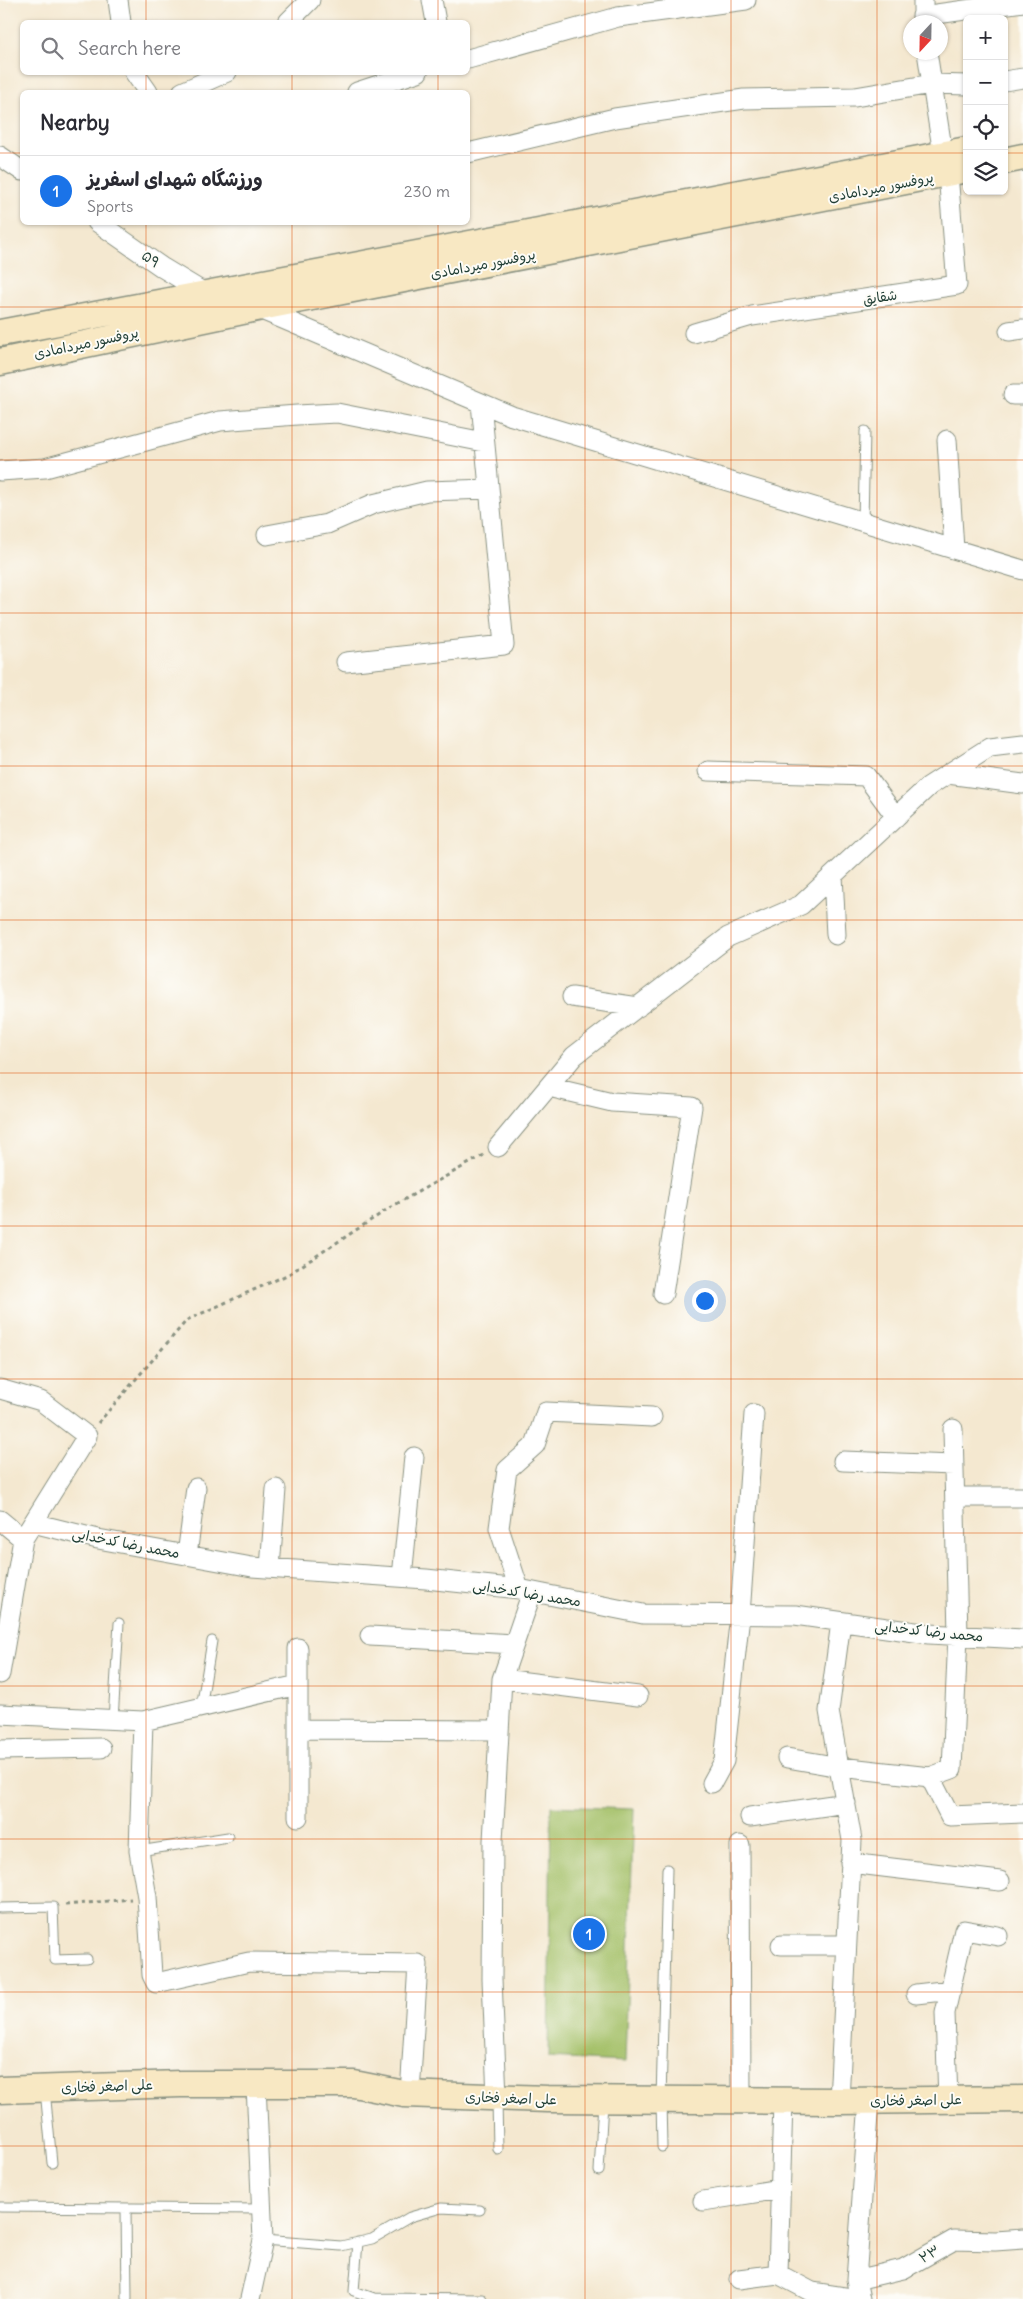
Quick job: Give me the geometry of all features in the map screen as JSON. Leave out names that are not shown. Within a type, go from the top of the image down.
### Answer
[{"type":"main road","points":[[1008,143],[1023,141]]},
{"type":"main road","points":[[1008,160],[1023,156]]},
{"type":"main road","name":"پروفسور میردامادی","points":[[0,333],[206,294],[956,162]]},
{"type":"main road","name":"پروفسور میردامادی","points":[[0,362],[956,162]]},
{"type":"main road","name":"علی اصغر فخاری","points":[[0,2090],[180,2084],[354,2084],[410,2094],[604,2100],[869,2101],[1023,2099]]},
{"type":"street","points":[[118,0],[120,20]]},
{"type":"street","points":[[290,20],[310,0]]},
{"type":"street","points":[[432,0],[436,20]]},
{"type":"street","points":[[470,58],[618,17],[746,0]]},
{"type":"street","points":[[922,13],[1023,2]]},
{"type":"street","points":[[928,60],[932,84],[956,162]]},
{"type":"street","points":[[136,75],[147,90]]},
{"type":"street","points":[[186,90],[220,75]]},
{"type":"street","points":[[362,90],[409,75]]},
{"type":"street","points":[[1008,80],[1023,78]]},
{"type":"street","points":[[470,153],[625,116],[744,99],[855,97],[932,84],[963,85]]},
{"type":"street","points":[[0,156],[20,170]]},
{"type":"street","name":"شقایق","points":[[694,333],[752,316],[957,285],[956,162]]},
{"type":"street","name":"۵۹","points":[[101,225],[163,268],[206,294]]},
{"type":"street","points":[[257,308],[512,416],[1023,570]]},
{"type":"street","points":[[346,662],[504,645],[481,403]]},
{"type":"street","points":[[0,471],[45,468],[220,421],[297,415],[338,413],[484,442]]},
{"type":"street","points":[[947,440],[954,549]]},
{"type":"street","points":[[267,535],[327,524],[373,504],[427,491],[489,488]]},
{"type":"street","points":[[498,1147],[574,1056],[728,936],[802,905],[929,786],[990,747],[1023,743]]},
{"type":"street","points":[[708,772],[866,776],[896,817]]},
{"type":"street","points":[[948,774],[1023,784]]},
{"type":"street","points":[[833,875],[836,935]]},
{"type":"street","points":[[572,997],[638,1007]]},
{"type":"street","points":[[548,1087],[612,1102],[692,1107],[663,1294]]},
{"type":"street","points":[[0,1389],[40,1401],[87,1436],[28,1531],[0,1674]]},
{"type":"street","points":[[497,2097],[492,1969],[493,1841],[499,1730],[502,1679],[514,1644],[525,1591],[499,1528],[508,1470],[535,1445],[546,1412],[652,1418]]},
{"type":"street","points":[[712,1783],[724,1761],[740,1615],[754,1414]]},
{"type":"street","points":[[787,1758],[840,1767],[930,1777],[952,1769],[958,1636],[954,1429]]},
{"type":"street","points":[[402,1577],[414,1457]]},
{"type":"street","points":[[843,1461],[954,1465]]},
{"type":"street","points":[[187,1555],[196,1488]]},
{"type":"street","points":[[270,1568],[276,1489]]},
{"type":"street","points":[[955,1497],[1023,1497]]},
{"type":"street","points":[[0,1520],[28,1531]]},
{"type":"street","name":"محمد رضا کدخدایی","points":[[28,1531],[98,1539],[270,1568],[402,1577],[525,1591],[643,1614],[795,1615],[929,1634],[1023,1639]]},
{"type":"street","points":[[839,2101],[852,1840],[830,1711],[841,1622]]},
{"type":"street","points":[[370,1636],[514,1644]]},
{"type":"street","points":[[298,1648],[298,1817]]},
{"type":"street","points":[[502,1679],[638,1696]]},
{"type":"street","points":[[0,1714],[142,1721],[298,1685]]},
{"type":"street","points":[[142,1721],[139,1852],[146,1897],[152,1975],[156,1982],[249,1962],[418,1964],[410,2094]]},
{"type":"street","points":[[298,1729],[499,1730]]},
{"type":"street","points":[[0,1750],[101,1748]]},
{"type":"street","points":[[930,1777],[950,1816],[1023,1813]]},
{"type":"street","points":[[750,1817],[846,1803]]},
{"type":"street","points":[[740,1845],[741,2100]]},
{"type":"street","points":[[850,1863],[1000,1881]]},
{"type":"street","points":[[948,2100],[945,2013],[964,1930],[998,1936]]},
{"type":"street","points":[[780,1945],[846,1945]]},
{"type":"street","points":[[916,1994],[951,1990]]},
{"type":"street","points":[[250,2299],[263,2240],[256,2085]]},
{"type":"street","points":[[778,2274],[782,2100]]},
{"type":"street","points":[[739,2279],[778,2274],[812,2292],[858,2299],[856,2280],[869,2101]]},
{"type":"street","points":[[703,2201],[780,2189]]},
{"type":"street","name":"۲۳","points":[[856,2280],[903,2269],[954,2240],[995,2241],[1023,2239]]},
{"type":"lane","points":[[863,522],[865,430]]},
{"type":"lane","points":[[113,1720],[119,1623]]},
{"type":"lane","points":[[201,1708],[212,1641]]},
{"type":"lane","points":[[139,1852],[228,1837]]},
{"type":"lane","points":[[662,2147],[661,2100],[666,1869]]},
{"type":"lane","points":[[0,1908],[52,1907],[55,1960],[87,1959]]},
{"type":"lane","points":[[45,2088],[52,2163]]},
{"type":"lane","points":[[497,2097],[498,2149]]},
{"type":"lane","points":[[600,2171],[604,2100]]},
{"type":"lane","points":[[0,2207],[262,2209]]},
{"type":"lane","points":[[126,2208],[127,2299]]},
{"type":"lane","points":[[263,2240],[341,2246],[372,2239],[410,2217],[442,2208],[480,2210]]},
{"type":"lane","points":[[358,2242],[354,2290],[374,2298],[482,2298]]},
{"type":"path","points":[[87,1436],[187,1320],[289,1274],[391,1207],[498,1147]]},
{"type":"path","points":[[52,1907],[146,1897]]},
{"type":"green space","points":[[551,1806],[634,1809],[625,2062],[548,2058]]},
{"type":"place","name":"ورزشگاه شهدای اسفریز","points":[[589,1934]]}]
